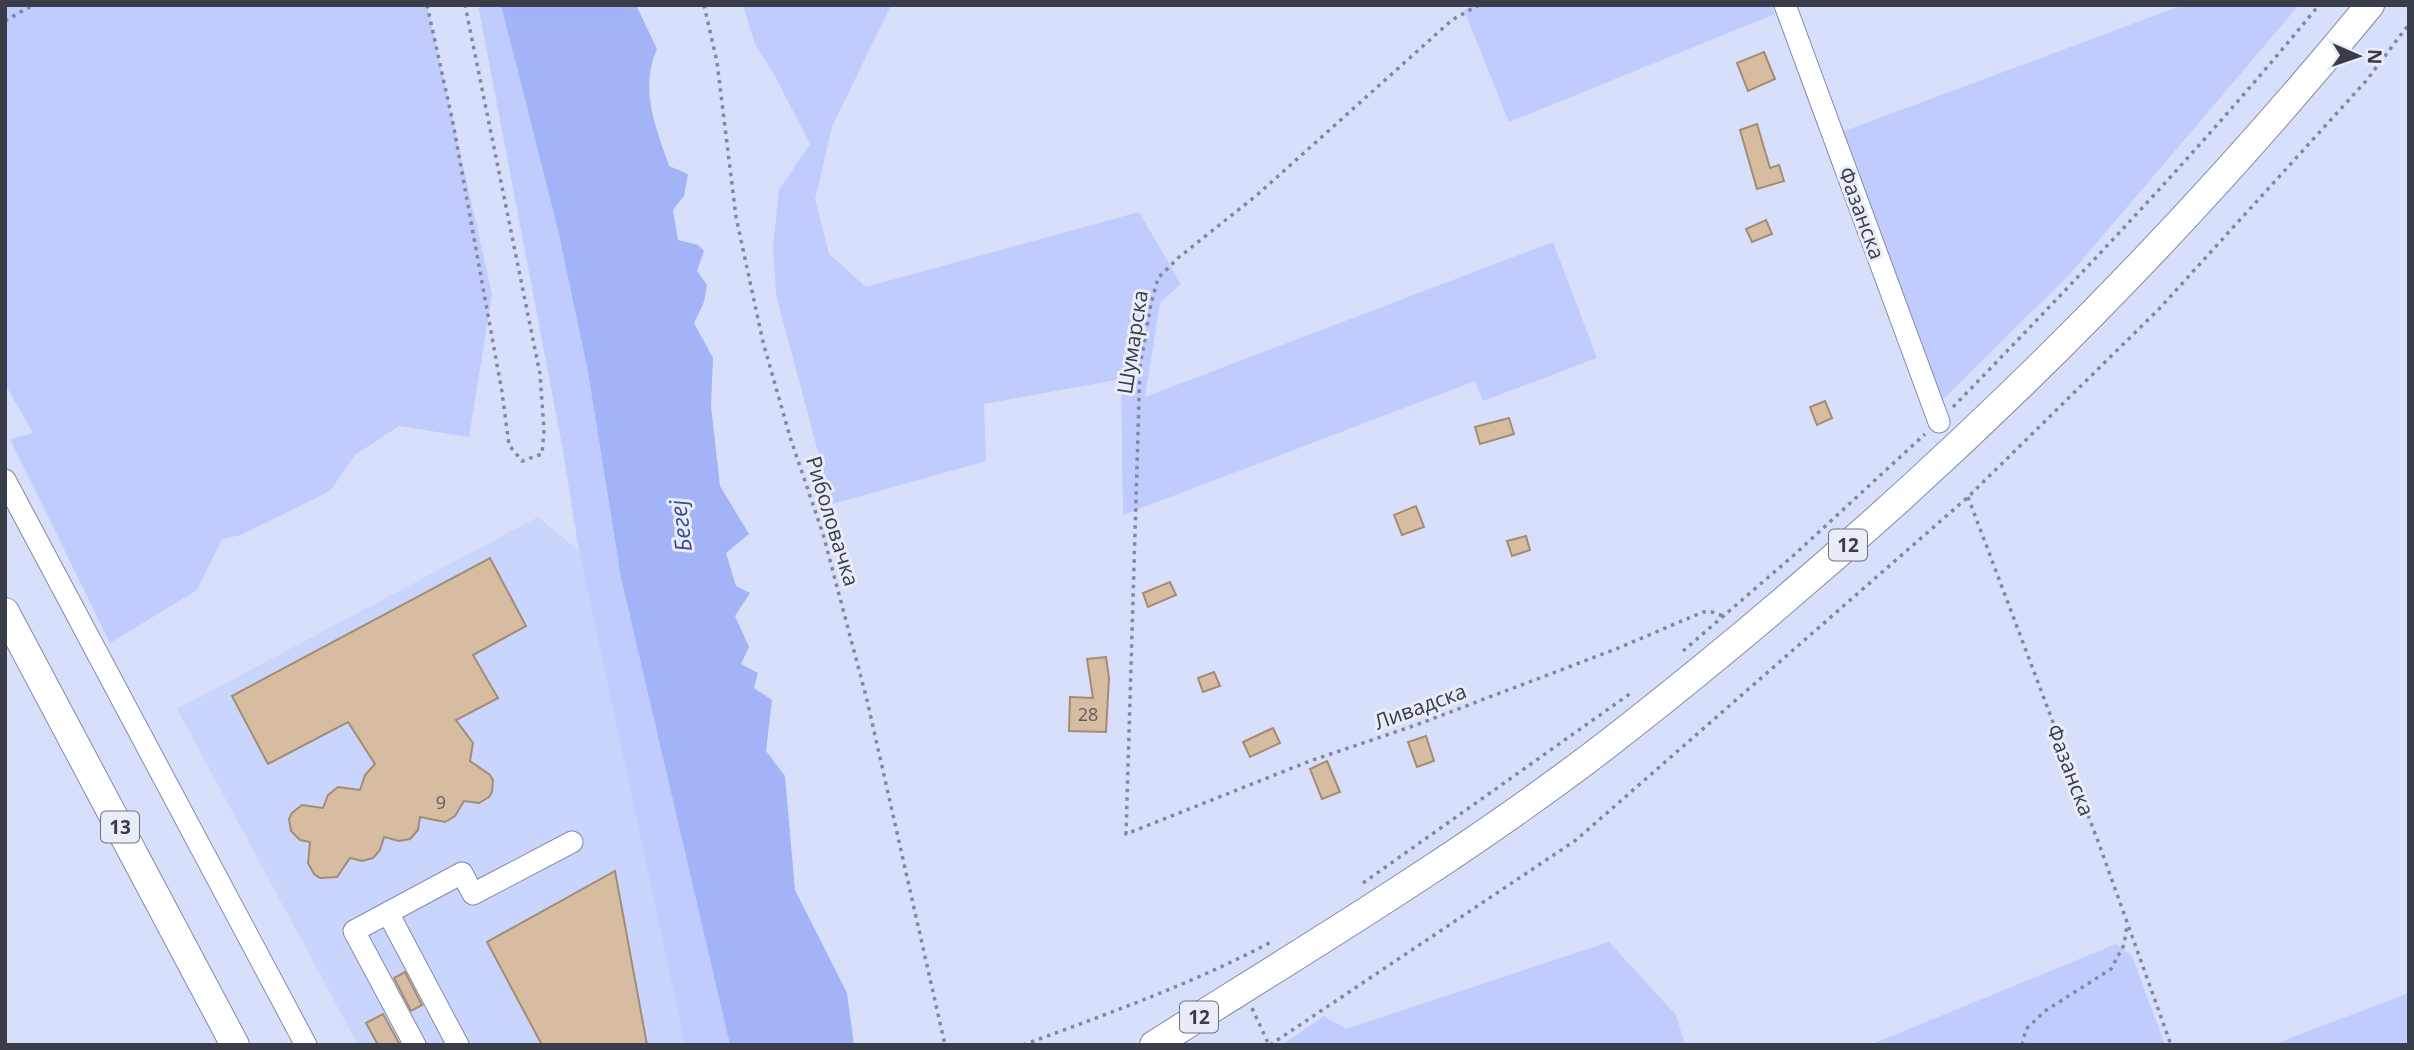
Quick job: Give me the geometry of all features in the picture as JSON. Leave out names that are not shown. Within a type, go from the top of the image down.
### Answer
[{"type":"main road","name":"12","points":[[1154,1045],[1399,890],[1498,823],[1616,737],[1761,620],[1979,427],[2077,330],[2246,152],[2370,5]]},
{"type":"main road","name":"13","points":[[5,612],[235,1045]]},
{"type":"street","name":"Фазанска","points":[[1785,5],[1939,422]]},
{"type":"street","points":[[5,481],[306,1045]]},
{"type":"street","points":[[415,1045],[354,931],[462,873],[473,894],[572,842]]},
{"type":"street","points":[[388,913],[458,1045]]},
{"type":"path","points":[[5,21],[33,5]]},
{"type":"path","points":[[427,5],[453,123],[502,392],[509,445],[522,461],[542,454],[544,430],[540,374],[465,5]]},
{"type":"path","name":"Риболовачка","points":[[704,5],[717,62],[736,217],[762,342],[823,534],[867,700],[945,1045]]},
{"type":"path","name":"Шумарска","points":[[1126,834],[1140,366],[1158,278],[1178,258],[1257,195],[1451,20],[1479,5]]},
{"type":"path","points":[[1681,653],[1794,555],[1939,422],[2076,280],[2231,111],[2319,5]]},
{"type":"path","points":[[1244,989],[1269,1045],[1576,840],[1968,496],[2159,309],[2365,81],[2409,24]]},
{"type":"path","name":"Фазанска","points":[[1968,496],[2171,1045]]},
{"type":"path","name":"Ливадска","points":[[1126,834],[1310,761],[1416,725],[1616,649],[1703,612],[1723,616]]},
{"type":"path","points":[[1360,886],[1639,688]]},
{"type":"path","points":[[2022,1045],[2025,1029],[2045,1012],[2111,969],[2124,945],[2127,923]]},
{"type":"path","points":[[1023,1045],[1120,1010],[1215,970],[1271,942]]},
{"type":"shaded area","points":[[5,5],[427,5],[492,294],[469,437],[399,426],[355,455],[330,491],[241,535],[222,539],[197,590],[110,643],[10,439],[33,433],[5,384]]},
{"type":"shaded area","points":[[478,5],[501,5],[558,230],[588,372],[621,578],[730,1045],[685,1045],[579,551],[562,445]]},
{"type":"shaded area","points":[[743,5],[891,5],[832,127],[815,199],[829,254],[866,287],[1139,212],[1181,284],[1160,303],[1145,397],[1553,242],[1597,358],[1483,401],[1475,381],[1123,515],[1121,379],[984,404],[986,461],[832,504],[776,295],[773,247],[779,190],[810,144],[775,76],[755,44]]},
{"type":"shaded area","points":[[1475,5],[1772,5],[1775,14],[1509,122],[1464,10]]},
{"type":"shaded area","points":[[2183,5],[2299,5],[2071,273],[1940,402],[1842,132]]},
{"type":"shaded area","points":[[538,517],[579,551],[685,1045],[358,1045],[177,709]]},
{"type":"shaded area","points":[[1609,942],[1676,1015],[1685,1045],[1282,1045],[1324,1016],[1346,1029]]},
{"type":"shaded area","points":[[2116,944],[2132,956],[2165,1045],[1870,1045]]},
{"type":"shaded area","points":[[2409,993],[2409,1045],[2272,1045]]},
{"type":"water","name":"Бегеј","points":[[501,5],[636,5],[657,49],[649,79],[651,108],[669,166],[688,174],[684,196],[673,210],[678,240],[698,245],[704,251],[697,271],[707,285],[704,302],[694,323],[713,358],[711,406],[720,486],[749,534],[726,553],[736,586],[750,593],[735,616],[749,647],[741,664],[758,673],[754,688],[772,700],[766,751],[785,776],[795,890],[847,993],[854,1045],[730,1045],[621,578],[588,372],[558,230]]},
{"type":"building","points":[[1764,52],[1775,79],[1748,91],[1737,63]]},
{"type":"building","points":[[1757,124],[1770,168],[1779,165],[1784,181],[1757,189],[1740,130]]},
{"type":"building","points":[[1766,220],[1772,234],[1752,242],[1746,229]]},
{"type":"building","points":[[1825,401],[1832,418],[1817,425],[1810,407]]},
{"type":"building","points":[[1509,418],[1514,434],[1480,444],[1475,427]]},
{"type":"building","points":[[1416,506],[1424,527],[1402,535],[1394,515]]},
{"type":"building","points":[[1526,536],[1530,550],[1512,556],[1507,541]]},
{"type":"building","points":[[490,558],[526,626],[473,655],[498,698],[456,720],[473,743],[470,761],[493,780],[492,792],[479,803],[464,801],[455,816],[445,822],[420,817],[418,830],[410,839],[399,841],[384,837],[380,850],[373,858],[362,861],[350,858],[337,877],[320,878],[314,874],[308,863],[310,842],[300,840],[291,831],[289,819],[302,805],[323,808],[328,795],[338,787],[360,790],[365,775],[375,764],[348,722],[268,764],[232,696]]},
{"type":"building","points":[[1170,582],[1176,595],[1148,607],[1143,593]]},
{"type":"building","points":[[1106,657],[1109,678],[1106,732],[1069,731],[1070,697],[1093,698],[1087,659]]},
{"type":"building","points":[[1214,672],[1220,686],[1203,692],[1198,678]]},
{"type":"building","points":[[1273,728],[1280,743],[1250,757],[1243,742]]},
{"type":"building","points":[[1426,736],[1434,761],[1417,767],[1408,742]]},
{"type":"building","points":[[1327,761],[1340,792],[1322,799],[1310,769]]},
{"type":"building","points":[[615,871],[647,1045],[542,1045],[487,942]]},
{"type":"building","points":[[405,972],[422,1005],[411,1011],[394,978]]},
{"type":"building","points":[[383,1014],[400,1045],[378,1045],[366,1023]]}]
